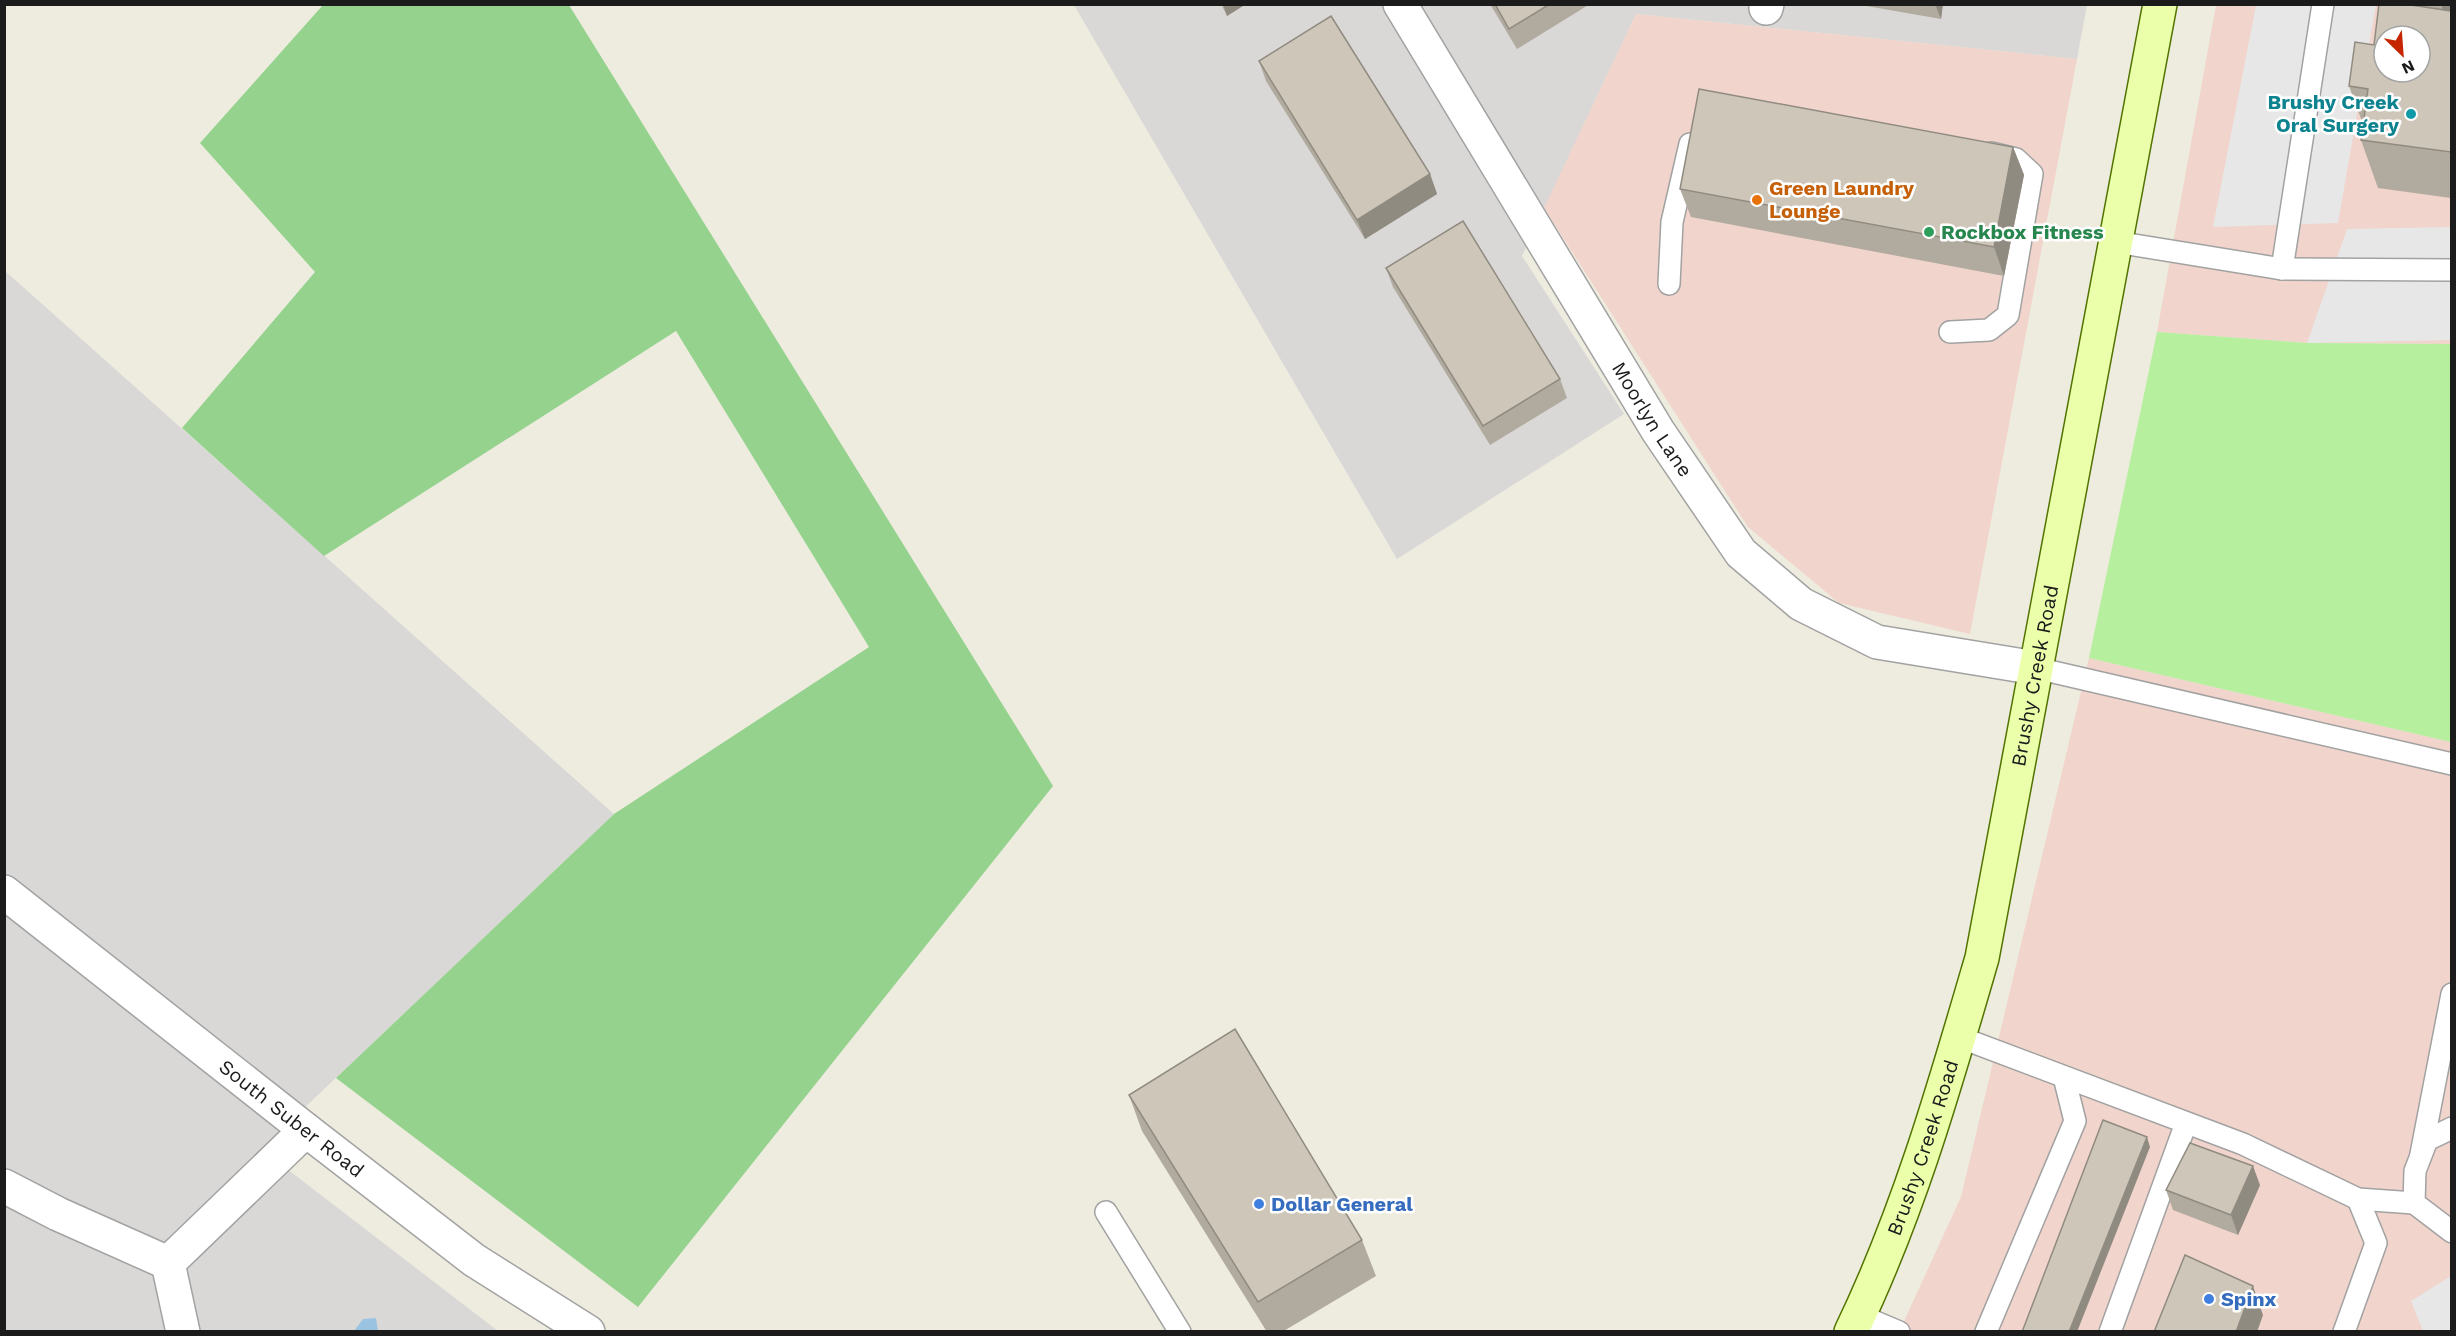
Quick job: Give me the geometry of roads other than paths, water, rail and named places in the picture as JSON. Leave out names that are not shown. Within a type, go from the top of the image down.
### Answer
[{"type":"main road","name":"Brushy Creek Road","points":[[1855,1323],[1897,1226],[1941,1102],[1982,958],[2160,4]]},
{"type":"street","name":"Moorlyn Lane","points":[[1400,4],[1658,431],[1741,553],[1801,604],[1877,642],[2036,668]]},
{"type":"street","name":"South Suber Road","points":[[4,892],[474,1260],[588,1332]]},
{"type":"street","points":[[168,1263],[306,1130]]},
{"type":"street","points":[[4,1186],[58,1214],[168,1263]]},
{"type":"street","points":[[168,1263],[183,1332]]},
{"type":"lane","points":[[2282,269],[2323,4]]},
{"type":"lane","points":[[1669,284],[1672,222],[1693,127]]},
{"type":"lane","points":[[1950,332],[1989,330],[2008,315],[2032,174],[2016,159],[1971,148]]},
{"type":"lane","points":[[2116,242],[2282,269],[2451,270]]},
{"type":"lane","points":[[2036,668],[2451,764]]},
{"type":"lane","points":[[2421,1154],[2451,994]]},
{"type":"lane","points":[[1959,1037],[2243,1144],[2358,1199],[2414,1203],[2451,1232]]},
{"type":"lane","points":[[1986,1332],[2075,1121],[2064,1077]]},
{"type":"lane","points":[[2110,1332],[2186,1123]]},
{"type":"lane","points":[[2414,1203],[2415,1171],[2427,1140],[2451,1128]]},
{"type":"lane","points":[[2344,1332],[2376,1243],[2358,1199]]},
{"type":"lane","points":[[1106,1212],[1180,1332]]},
{"type":"lane","points":[[1855,1323],[1899,1332]]},
{"type":"water","points":[[376,1318],[378,1331],[354,1331],[363,1319]]},
{"type":"place","name":"Brushy Creek Oral Surgery","points":[[2411,114]]},
{"type":"place","name":"Green Laundry Lounge","points":[[1757,200]]},
{"type":"place","name":"Rockbox Fitness","points":[[1929,232]]},
{"type":"place","name":"Dollar General","points":[[1259,1204]]},
{"type":"place","name":"Spinx","points":[[2209,1299]]}]
